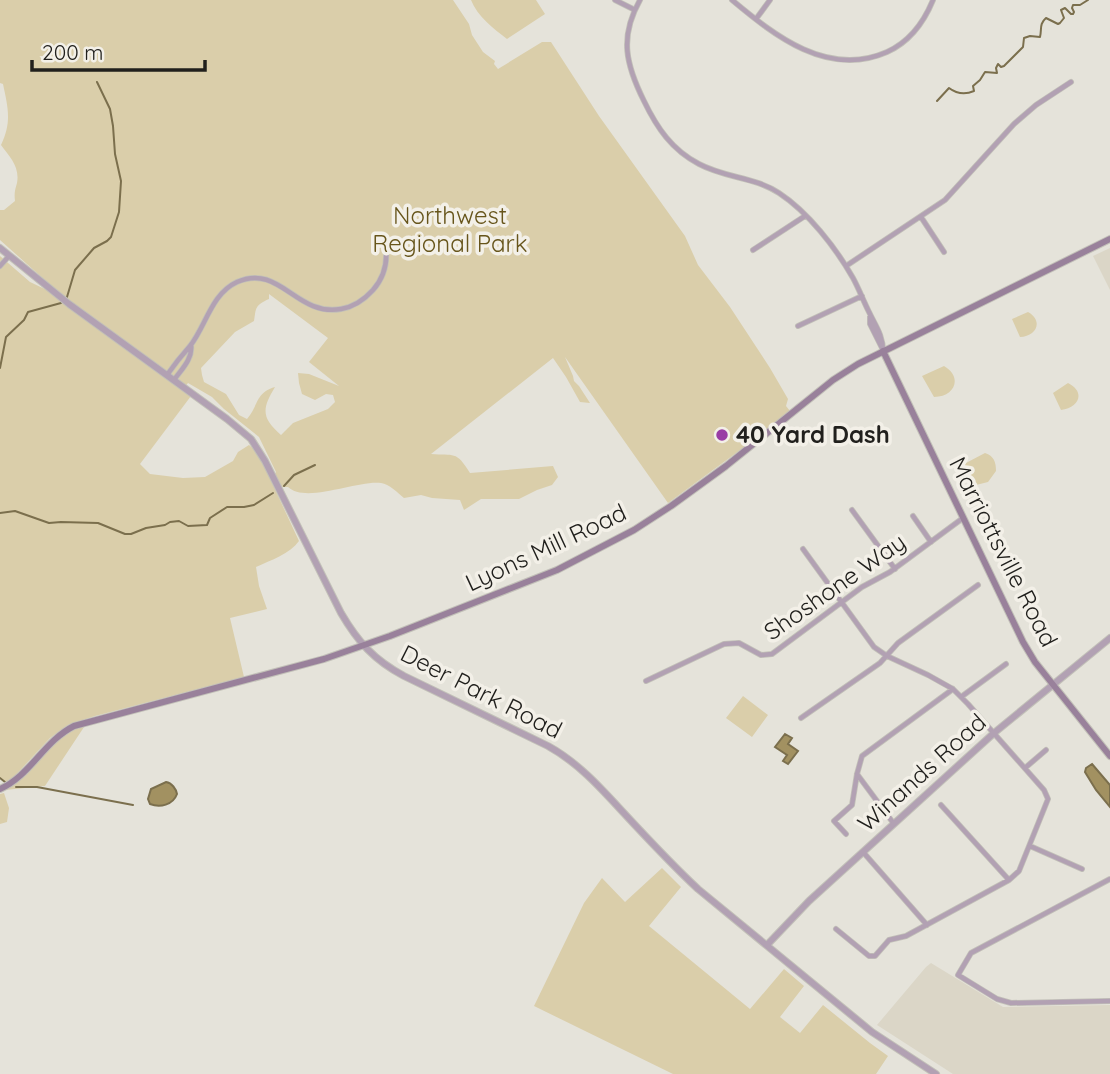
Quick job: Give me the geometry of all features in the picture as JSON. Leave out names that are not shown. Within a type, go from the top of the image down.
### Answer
[{"type":"main road","name":"Lyons Mill Road","points":[[0,789],[17,778],[53,740],[74,726],[286,670],[363,646],[544,576],[634,530],[671,506],[841,374],[1110,239]]},
{"type":"main road","name":"Marriottsville Road","points":[[883,351],[1023,642],[1035,662],[1110,756]]},
{"type":"street","points":[[615,0],[635,10]]},
{"type":"street","name":"Marriottsville Road","points":[[640,0],[628,33],[627,48],[632,78],[651,116],[669,142],[701,166],[765,185],[797,207],[846,266],[876,322],[883,341],[883,351]]},
{"type":"street","points":[[732,0],[789,42],[810,52],[849,61],[863,60],[902,42],[928,13],[933,0]]},
{"type":"street","points":[[756,19],[770,0]]},
{"type":"street","points":[[846,266],[945,200],[1024,114],[1071,82]]},
{"type":"street","points":[[753,250],[805,216]]},
{"type":"street","points":[[921,217],[944,252]]},
{"type":"street","points":[[167,375],[191,345],[222,293],[242,280],[254,278],[271,281],[304,303],[321,309],[341,309],[362,301],[376,286],[384,270],[387,252],[383,235]]},
{"type":"street","name":"Deer Park Road","points":[[0,248],[64,300],[227,419],[255,444],[341,613],[363,646],[382,663],[567,758],[597,784],[686,877],[877,1037],[936,1074]]},
{"type":"street","points":[[0,266],[9,256]]},
{"type":"street","points":[[797,326],[862,296]]},
{"type":"street","points":[[174,380],[189,359],[191,345]]},
{"type":"street","points":[[852,510],[895,569]]},
{"type":"street","points":[[913,516],[931,542]]},
{"type":"street","name":"Shoshone Way","points":[[646,681],[731,642],[739,643],[761,655],[772,654],[862,587],[895,569],[963,519]]},
{"type":"street","points":[[803,549],[874,647],[953,690],[1025,768],[1044,790],[1048,799],[1017,874],[1009,880],[906,936],[889,940],[872,957],[836,929]]},
{"type":"street","points":[[801,718],[880,663],[898,643],[978,585]]},
{"type":"street","name":"Winands Road","points":[[767,945],[799,910],[994,733],[1110,638]]},
{"type":"street","points":[[961,697],[1006,664]]},
{"type":"street","points":[[846,834],[834,821],[852,805],[860,760],[864,754],[953,690]]},
{"type":"street","points":[[1025,768],[1046,750]]},
{"type":"street","points":[[857,774],[894,824]]},
{"type":"street","points":[[942,804],[1009,880]]},
{"type":"street","points":[[1030,846],[1082,869]]},
{"type":"street","points":[[863,852],[927,925]]},
{"type":"street","points":[[1110,879],[971,953],[958,975],[997,999],[1011,1003],[1110,1001]]},
{"type":"shaded area","points":[[1110,248],[1110,290],[1093,256]]},
{"type":"shaded area","points":[[785,734],[792,738],[788,744],[798,751],[788,764],[783,761],[787,755],[775,747]]},
{"type":"shaded area","points":[[1092,764],[1110,785],[1110,807],[1085,772]]},
{"type":"shaded area","points":[[166,782],[175,788],[175,798],[166,805],[150,804],[148,799],[151,789]]},
{"type":"shaded area","points":[[931,963],[1003,1007],[1110,1005],[1110,1074],[953,1074],[877,1025]]},
{"type":"green space","name":"Northwest Regional Park","points":[[0,0],[453,0],[483,52],[495,61],[498,69],[542,42],[551,42],[599,116],[685,236],[698,265],[730,307],[770,368],[788,399],[786,406],[790,411],[668,503],[565,357],[574,381],[590,403],[580,402],[553,358],[431,454],[458,457],[470,473],[553,466],[558,477],[552,485],[519,499],[481,499],[464,510],[460,500],[421,495],[404,498],[381,483],[307,493],[281,487],[259,437],[212,397],[188,383],[182,390],[191,396],[140,464],[150,474],[183,478],[205,477],[233,461],[238,452],[249,445],[255,450],[266,470],[299,541],[285,553],[256,567],[267,609],[230,618],[244,677],[68,725],[50,738],[12,779],[5,782],[0,778],[0,256],[30,282],[49,291],[46,281],[0,240],[0,210],[15,201],[18,177],[13,162],[1,145],[7,129],[8,115],[3,84],[0,83]],"holes":[[[269,294],[328,338],[309,362],[339,386],[309,374],[298,373],[299,383],[302,394],[315,400],[326,394],[333,395],[335,402],[328,409],[293,423],[281,435],[270,423],[266,412],[275,387],[261,396],[247,419],[239,415],[226,394],[204,382],[201,368],[235,332],[254,321],[257,307],[269,299]]]},
{"type":"green space","points":[[471,0],[536,0],[545,14],[507,39],[482,17]]},
{"type":"green space","points":[[1028,312],[1036,320],[1036,328],[1030,334],[1020,337],[1012,319]]},
{"type":"green space","points":[[944,366],[953,375],[954,386],[947,394],[934,397],[922,376]]},
{"type":"green space","points":[[1068,383],[1077,391],[1078,399],[1072,406],[1061,410],[1053,393]]},
{"type":"green space","points":[[985,453],[994,460],[996,471],[988,482],[976,485],[964,464]]},
{"type":"green space","points":[[743,696],[768,715],[752,737],[726,718]]},
{"type":"green space","points":[[86,724],[45,786],[5,790],[56,742]]},
{"type":"green space","points":[[4,793],[9,808],[7,822],[0,824],[0,794]]},
{"type":"green space","points":[[662,868],[681,887],[649,926],[750,1009],[784,969],[804,986],[780,1017],[800,1033],[823,1005],[888,1056],[876,1074],[673,1074],[534,1006],[584,903],[602,878],[625,902]]},
{"type":"waterway","points":[[937,101],[949,88],[961,93],[974,91],[973,86],[985,72],[997,73],[998,64],[1004,66],[1023,47],[1024,38],[1040,37],[1046,18],[1058,24],[1064,18],[1061,10],[1065,8],[1073,14],[1073,5],[1080,5],[1088,0]]},
{"type":"waterway","points":[[67,297],[75,270],[94,248],[111,237],[119,212],[121,181],[113,126],[110,109],[97,82]]},
{"type":"waterway","points":[[0,368],[6,337],[24,320],[28,312],[61,303]]},
{"type":"waterway","points":[[284,486],[294,475],[315,465]]},
{"type":"waterway","points":[[0,513],[15,511],[49,523],[98,523],[131,534],[170,522],[179,521],[188,526],[207,525],[210,518],[227,507],[254,505],[273,493]]},
{"type":"waterway","points":[[0,778],[5,782]]},
{"type":"waterway","points":[[16,787],[37,787],[133,805]]},
{"type":"place","name":"40 Yard Dash","points":[[722,435]]}]
